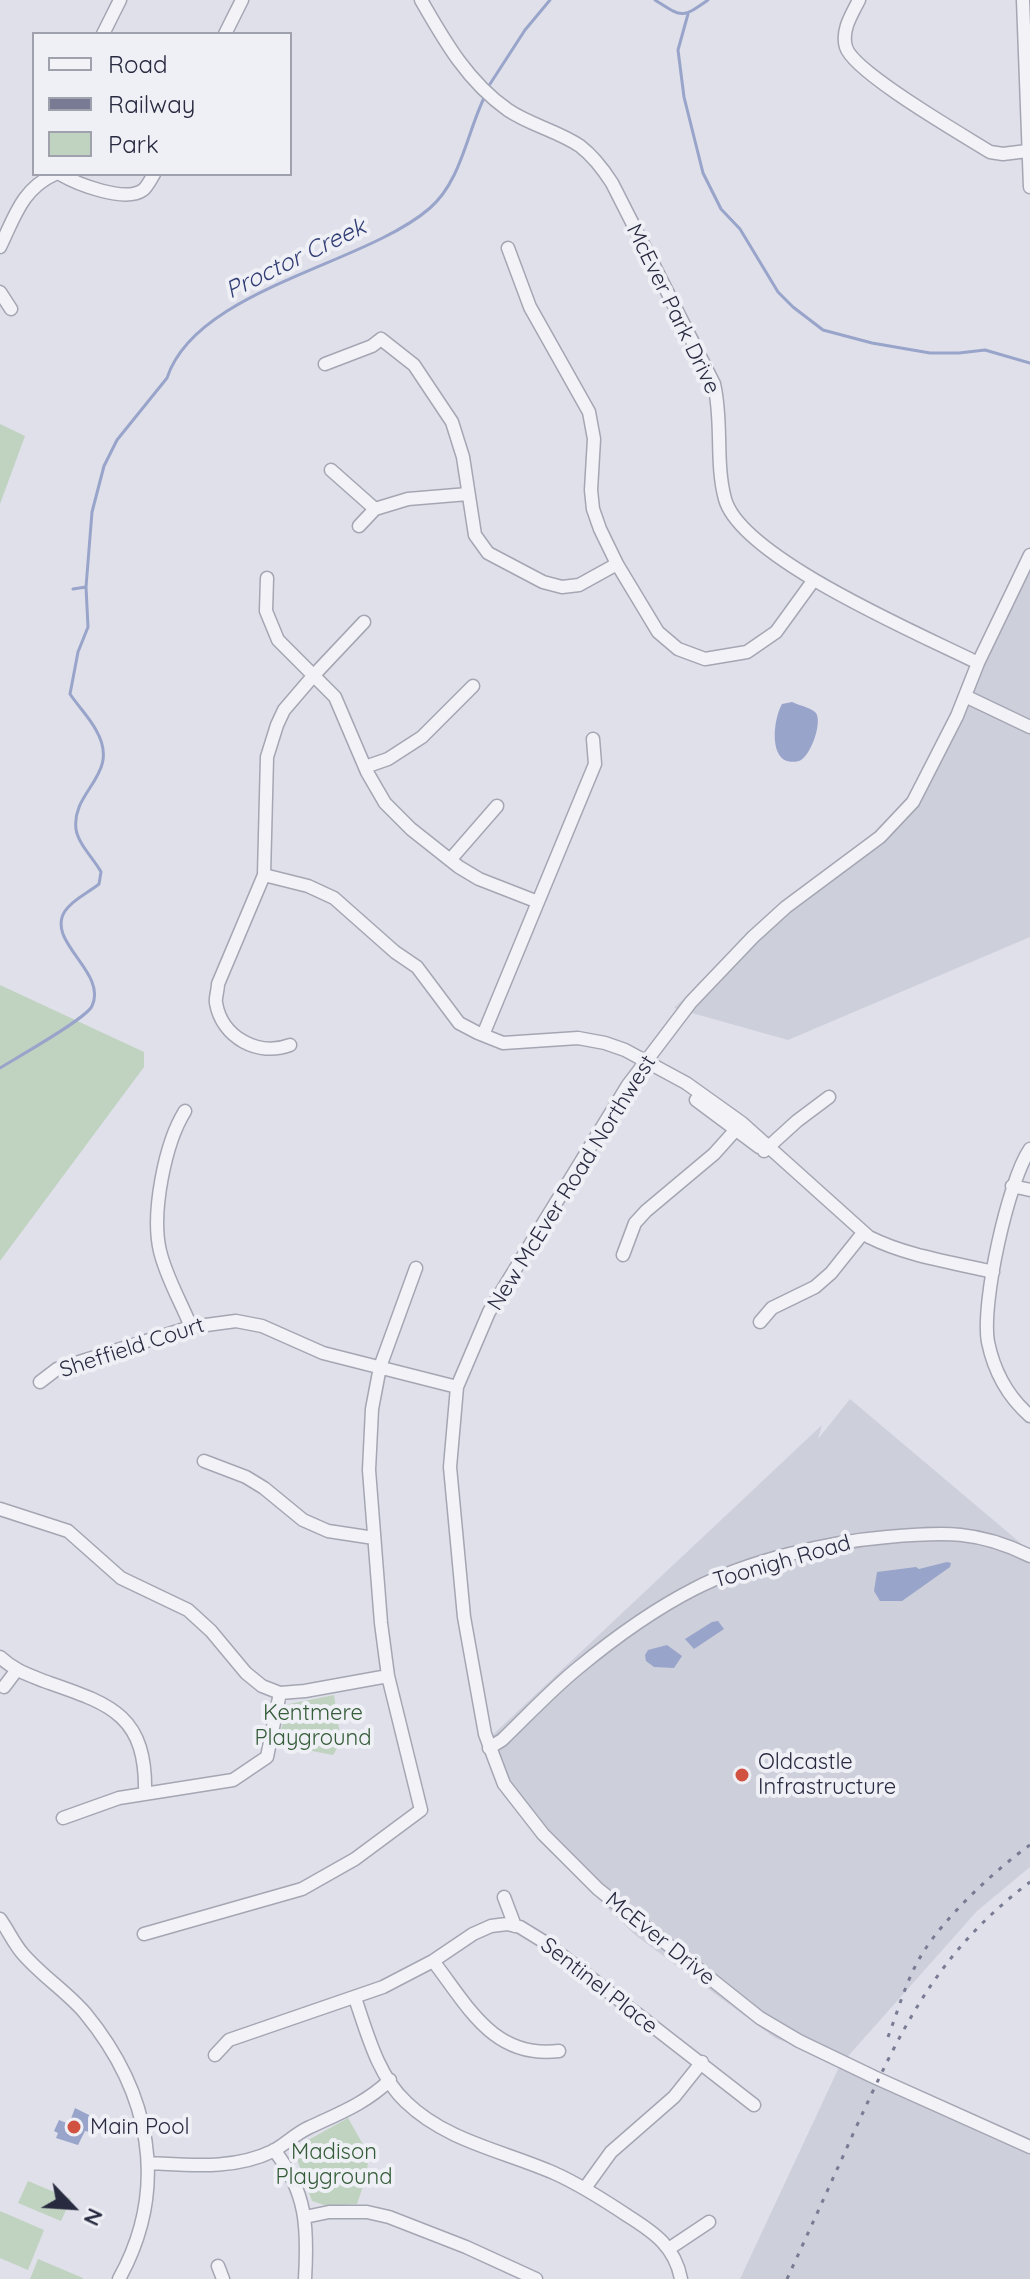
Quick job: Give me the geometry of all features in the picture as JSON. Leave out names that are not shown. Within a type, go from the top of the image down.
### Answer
[{"type":"street","points":[[104,32],[120,0]]},
{"type":"street","points":[[226,32],[242,0]]},
{"type":"street","name":"McEver Park Drive","points":[[421,0],[453,57],[469,75],[509,111],[580,146],[606,173],[714,384],[721,437],[721,471],[729,508],[745,531],[813,581],[978,663]]},
{"type":"street","points":[[859,0],[845,30],[846,47],[862,68],[990,152],[1027,151]]},
{"type":"street","points":[[1023,0],[1030,187]]},
{"type":"street","points":[[0,247],[28,191],[39,181],[53,176]]},
{"type":"street","points":[[62,176],[81,187],[133,194],[144,190],[153,176]]},
{"type":"street","points":[[508,248],[530,307],[589,412],[594,439],[593,509],[617,564],[658,632],[678,649],[705,659],[747,652],[776,632],[813,581]]},
{"type":"street","points":[[0,292],[11,309]]},
{"type":"street","points":[[325,364],[372,346],[381,339],[414,365],[452,422],[463,457],[475,535],[488,553],[543,582],[562,587],[579,585],[617,564]]},
{"type":"street","points":[[331,470],[375,509]]},
{"type":"street","points":[[359,526],[375,509],[408,499],[468,494]]},
{"type":"street","name":"New McEver Road Northwest","points":[[489,1748],[464,1617],[450,1467],[457,1387],[489,1312],[628,1085],[691,1002],[786,907],[895,824],[913,802],[932,768],[1030,555]]},
{"type":"street","points":[[267,578],[266,611],[278,640],[335,697],[365,767],[385,803],[411,829],[479,879],[538,902]]},
{"type":"street","points":[[290,1045],[278,1050],[251,1047],[233,1034],[223,1022],[216,1002],[218,984],[264,875],[267,757],[277,725],[284,710],[364,622]]},
{"type":"street","points":[[365,767],[388,759],[422,737],[473,686]]},
{"type":"street","points":[[965,696],[1030,727]]},
{"type":"street","points":[[483,1035],[595,764],[593,739]]},
{"type":"street","points":[[450,860],[497,806]]},
{"type":"street","points":[[264,875],[308,886],[334,898],[395,952],[417,967],[459,1023],[503,1043],[578,1038],[605,1043],[646,1062],[686,1083],[767,1148],[861,1236],[884,1253],[992,1276]]},
{"type":"street","points":[[767,1148],[829,1097]]},
{"type":"street","points":[[185,1111],[175,1126],[166,1150],[158,1235],[160,1252],[191,1327]]},
{"type":"street","points":[[623,1255],[635,1223],[714,1154],[739,1126]]},
{"type":"street","points":[[1030,1149],[1012,1186],[992,1276],[987,1337],[1005,1389],[1030,1416]]},
{"type":"street","points":[[1012,1186],[1030,1190]]},
{"type":"street","points":[[760,1322],[772,1308],[815,1287],[831,1273],[861,1236]]},
{"type":"street","points":[[144,1934],[302,1889],[355,1859],[421,1810],[388,1676],[374,1538],[370,1459],[372,1409],[380,1367],[416,1268]]},
{"type":"street","name":"Sheffield Court","points":[[40,1382],[57,1369],[191,1327],[236,1321],[262,1326],[323,1353],[457,1387]]},
{"type":"street","points":[[204,1461],[246,1477],[303,1520],[328,1531],[374,1538]]},
{"type":"street","points":[[0,1509],[68,1531],[121,1578],[188,1610],[262,1686],[280,1693],[388,1676]]},
{"type":"street","name":"Toonigh Road","points":[[489,1748],[502,1740],[576,1670],[637,1624],[693,1590],[735,1571],[848,1540],[947,1532],[1006,1544],[1030,1556]]},
{"type":"street","points":[[0,1657],[16,1671],[115,1710],[139,1743],[144,1763],[145,1794]]},
{"type":"street","points":[[4,1687],[16,1671]]},
{"type":"street","points":[[63,1818],[119,1798],[233,1780],[267,1757],[280,1693]]},
{"type":"street","name":"McEver Drive","points":[[489,1748],[504,1784],[531,1821],[598,1889],[760,2018],[799,2041],[1030,2147]]},
{"type":"street","points":[[504,1897],[515,1926]]},
{"type":"street","points":[[0,1919],[23,1954],[85,2013],[125,2071],[143,2119],[150,2177],[141,2220],[128,2262],[119,2279]]},
{"type":"street","name":"Sentinel Place","points":[[215,2055],[229,2040],[383,1987],[433,1961],[482,1930],[507,1924],[546,1943],[754,2105]]},
{"type":"street","points":[[433,1961],[490,2032],[525,2051],[559,2051]]},
{"type":"street","points":[[355,1998],[377,2059],[402,2099],[436,2126],[585,2188],[652,2232],[670,2248],[681,2279]]},
{"type":"street","points":[[585,2188],[611,2152],[674,2097],[702,2062]]},
{"type":"street","points":[[149,2163],[235,2163],[274,2150],[305,2129],[354,2108],[390,2080]]},
{"type":"street","points":[[274,2150],[295,2183],[305,2217],[305,2279]]},
{"type":"street","points":[[305,2217],[329,2212],[367,2212],[389,2217],[536,2279]]},
{"type":"street","points":[[670,2248],[709,2222]]},
{"type":"street","points":[[218,2266],[223,2279]]},
{"type":"shaded area","points":[[1030,567],[1030,937],[788,1040],[674,1008],[753,934],[851,862],[927,781]]},
{"type":"shaded area","points":[[850,1399],[1030,1551],[1030,1867],[977,1911],[842,2063],[1030,2146],[1030,2279],[740,2279],[841,2063],[775,2038],[635,1935],[537,1839],[484,1743],[822,1425],[818,1439]]},
{"type":"green space","points":[[0,424],[25,436],[0,504]]},
{"type":"green space","points":[[0,985],[144,1052],[144,1067],[0,1261]]},
{"type":"green space","name":"Kentmere Playground","points":[[334,1695],[341,1742],[333,1755],[281,1745],[279,1736],[289,1704]]},
{"type":"green space","name":"Madison Playground","points":[[348,2118],[369,2155],[357,2204],[327,2206],[312,2201],[294,2151]]},
{"type":"green space","points":[[28,2181],[71,2199],[61,2221],[18,2203]]},
{"type":"green space","points":[[0,2211],[44,2230],[28,2270],[0,2258]]},
{"type":"green space","points":[[38,2259],[83,2278],[83,2279],[30,2279]]},
{"type":"water","points":[[792,702],[815,712],[818,723],[807,753],[799,761],[782,758],[775,741],[776,720],[782,704]]},
{"type":"water","points":[[951,1563],[950,1567],[902,1601],[880,1601],[874,1591],[877,1572],[919,1569]]},
{"type":"water","points":[[718,1621],[724,1629],[694,1649],[685,1639],[712,1622]]},
{"type":"water","points":[[667,1645],[682,1656],[674,1668],[654,1667],[646,1661],[648,1650]]},
{"type":"water","name":"Main Pool","points":[[75,2108],[91,2116],[89,2122],[94,2124],[90,2132],[85,2131],[78,2145],[56,2138],[58,2133],[54,2131],[59,2120],[69,2124]]},
{"type":"waterway","name":"Proctor Creek","points":[[490,84],[525,30],[550,0]]},
{"type":"waterway","name":"Proctor Creek","points":[[655,0],[682,14],[708,0]]},
{"type":"waterway","points":[[688,14],[678,50],[684,97],[703,173],[721,209],[740,229],[778,292],[823,330],[872,343],[930,353],[985,350],[1030,363]]},
{"type":"waterway","name":"Proctor Creek","points":[[0,1068],[77,1020],[92,1006],[95,993],[92,981],[63,934],[61,923],[68,907],[99,884],[101,872],[77,835],[76,815],[100,771],[102,746],[93,725],[70,694],[78,652],[88,627],[86,587],[92,512],[104,466],[117,440],[167,378],[184,347],[211,322],[246,300],[401,228],[430,208],[441,197],[456,171],[484,98]]},
{"type":"waterway","points":[[73,589],[86,587]]},
{"type":"railway","points":[[888,2037],[913,1971],[933,1937],[972,1894],[1030,1845]]},
{"type":"railway","points":[[787,2279],[888,2061],[924,1996],[969,1937],[1030,1882]]},
{"type":"place","name":"Oldcastle Infrastructure","points":[[742,1775]]},
{"type":"place","name":"Main Pool","points":[[74,2127]]}]
